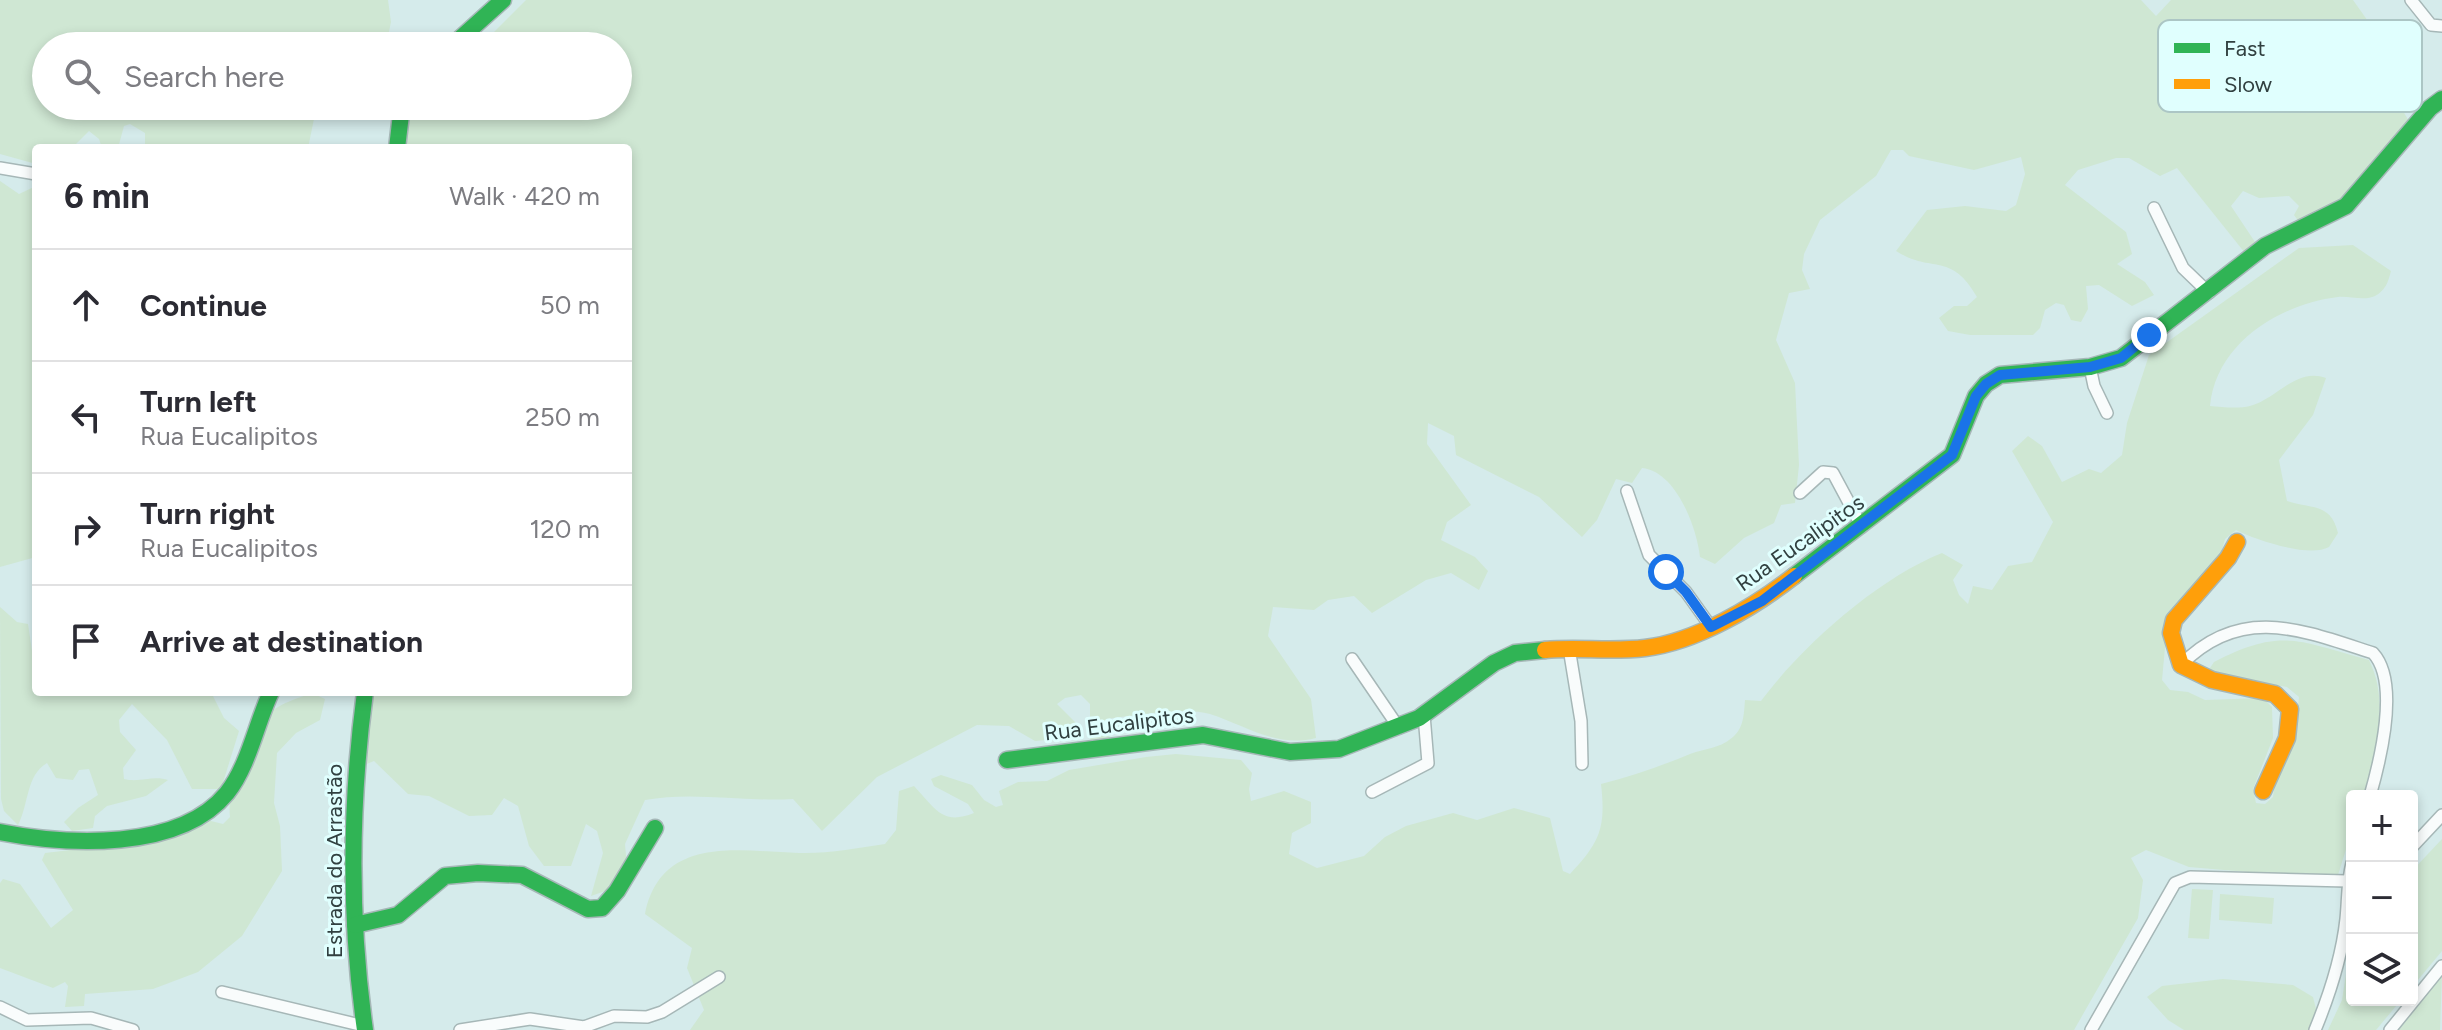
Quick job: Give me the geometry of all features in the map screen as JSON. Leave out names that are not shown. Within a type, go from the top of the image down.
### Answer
[{"type":"street","points":[[468,32],[503,0]]},
{"type":"street","points":[[2411,0],[2431,25],[2442,26]]},
{"type":"street","name":"Rua Eucalipitos","points":[[1007,760],[1203,735],[1290,752],[1339,749],[1399,728],[1424,715],[1494,663],[1515,653],[1569,648],[1646,648],[1711,627],[1762,601],[1952,455],[1976,396],[1986,384],[2000,375],[2090,367],[2121,358],[2209,293],[2265,246],[2346,206],[2430,108],[2442,99]]},
{"type":"street","points":[[397,144],[400,120]]},
{"type":"street","points":[[0,168],[32,173]]},
{"type":"street","points":[[2154,208],[2183,268],[2209,293]]},
{"type":"street","points":[[2090,367],[2094,386],[2107,413]]},
{"type":"street","points":[[1800,493],[1823,472],[1833,473],[1862,527]]},
{"type":"street","points":[[1627,491],[1649,555],[1686,592],[1711,627]]},
{"type":"street","points":[[2237,542],[2228,558],[2174,620],[2171,633],[2181,665],[2211,680],[2271,692],[2284,699],[2290,709],[2291,723],[2263,791]]},
{"type":"street","points":[[2181,665],[2201,645],[2227,632],[2264,628],[2299,629],[2373,653],[2385,672],[2385,726],[2371,790]]},
{"type":"street","points":[[1569,648],[1581,721],[1582,764]]},
{"type":"street","points":[[1352,659],[1399,728]]},
{"type":"street","points":[[0,832],[26,838],[84,843],[162,831],[196,820],[216,807],[229,791],[269,696]]},
{"type":"street","name":"Estrada do Arrastão","points":[[365,696],[353,792],[356,968],[365,1028]]},
{"type":"street","points":[[1372,792],[1428,763],[1424,715]]},
{"type":"street","points":[[2418,841],[2442,815]]},
{"type":"street","points":[[355,925],[398,915],[445,876],[478,873],[522,875],[588,909],[602,908],[617,891],[655,828]]},
{"type":"street","points":[[2091,1030],[2175,883],[2190,877],[2346,882]]},
{"type":"street","points":[[2315,1030],[2327,1000],[2346,927]]},
{"type":"street","points":[[2390,1030],[2442,966]]},
{"type":"street","points":[[460,1030],[530,1019],[584,1027],[614,1016],[647,1017],[662,1012],[719,977]]},
{"type":"street","points":[[222,992],[365,1028]]},
{"type":"street","points":[[0,1007],[27,1020],[91,1018],[133,1030]]},
{"type":"green space","points":[[0,0],[388,0],[389,32],[32,32],[32,120],[314,120],[309,144],[145,144],[145,133],[130,124],[124,126],[119,144],[101,144],[89,131],[76,144],[32,144],[32,163],[0,154]]},
{"type":"green space","points":[[526,0],[2141,0],[2156,16],[2171,0],[2353,0],[2367,20],[2158,20],[2158,112],[2404,112],[2410,123],[2331,212],[2299,222],[2294,215],[2299,206],[2289,196],[2259,198],[2243,191],[2231,206],[2255,242],[2245,253],[2177,168],[2160,176],[2129,158],[2116,158],[2078,170],[2065,185],[2126,232],[2132,254],[2117,264],[2145,282],[2154,295],[2132,306],[2099,285],[2086,286],[2088,309],[2081,322],[2071,320],[2064,305],[2056,303],[2045,310],[2040,328],[2033,335],[1970,335],[1948,331],[1939,318],[1954,306],[1967,306],[1977,297],[1968,283],[1949,268],[1909,258],[1896,251],[1927,210],[1965,206],[2006,211],[2016,205],[2025,174],[2021,157],[1974,170],[1909,156],[1903,150],[1891,150],[1876,176],[1820,220],[1804,254],[1802,270],[1810,289],[1789,293],[1776,340],[1795,383],[1799,465],[1795,503],[1781,505],[1774,523],[1744,538],[1715,564],[1700,557],[1683,503],[1675,490],[1654,471],[1642,468],[1632,483],[1616,479],[1597,520],[1582,537],[1539,497],[1456,455],[1454,436],[1428,423],[1427,444],[1471,505],[1447,522],[1441,540],[1475,557],[1488,571],[1479,590],[1451,573],[1426,580],[1372,613],[1354,596],[1328,600],[1314,610],[1273,607],[1268,636],[1311,699],[1316,738],[1275,738],[1210,714],[1173,711],[1106,719],[1112,750],[1095,753],[1090,741],[1090,704],[1081,695],[1065,698],[1057,704],[1076,723],[1066,738],[1035,741],[1009,726],[977,725],[877,777],[822,831],[793,799],[681,796],[645,800],[625,844],[627,867],[611,889],[591,896],[603,853],[597,831],[586,824],[571,866],[544,866],[529,846],[518,806],[504,798],[492,815],[469,816],[429,796],[408,794],[374,761],[364,765],[368,696],[632,696],[632,144],[402,144],[410,120],[632,120],[632,32],[494,32]]},
{"type":"green space","points":[[0,181],[19,194],[32,188],[32,558],[0,567]]},
{"type":"green space","points":[[2353,245],[2391,271],[2388,282],[2375,296],[2316,301],[2294,308],[2254,330],[2224,363],[2210,406],[2250,406],[2296,380],[2315,376],[2326,378],[2313,415],[2279,460],[2287,501],[2325,512],[2331,516],[2338,533],[2329,547],[2320,550],[2282,546],[2236,530],[2225,539],[2218,564],[2167,626],[2162,680],[2170,690],[2188,692],[2205,700],[2263,698],[2272,707],[2273,738],[2253,789],[2256,803],[2265,804],[2273,797],[2276,776],[2295,737],[2299,697],[2287,687],[2214,675],[2210,668],[2214,662],[2257,644],[2274,641],[2307,643],[2369,660],[2379,693],[2380,710],[2379,728],[2365,790],[2346,790],[2346,849],[2338,875],[2328,879],[2189,867],[2146,850],[2131,858],[2143,880],[2138,918],[2074,1030],[690,1030],[704,1010],[687,968],[692,948],[645,914],[654,889],[667,871],[685,859],[705,853],[820,853],[885,844],[896,830],[899,791],[914,786],[946,816],[974,813],[968,804],[934,786],[931,779],[941,775],[972,785],[984,800],[996,807],[1003,805],[999,791],[1018,782],[1047,781],[1069,770],[1176,754],[1241,760],[1252,773],[1249,789],[1251,801],[1284,791],[1311,802],[1311,823],[1292,833],[1289,854],[1317,868],[1364,856],[1385,837],[1406,826],[1453,813],[1477,820],[1514,808],[1550,818],[1563,871],[1570,874],[1599,834],[1601,784],[1730,740],[1743,719],[1745,700],[1761,701],[1819,637],[1892,579],[1942,553],[1963,565],[1953,580],[1959,595],[1968,604],[1973,586],[1992,590],[2008,566],[2032,562],[2053,522],[2012,451],[2028,436],[2042,446],[2062,482],[2089,469],[2101,473],[2122,455],[2127,423],[2149,355],[2299,248]]},
{"type":"green space","points":[[0,607],[17,622],[28,624],[32,651],[32,696],[213,696],[224,718],[239,731],[221,789],[192,789],[167,740],[132,704],[119,720],[120,732],[136,750],[123,768],[124,779],[168,780],[146,796],[107,806],[95,816],[93,828],[72,831],[64,822],[98,795],[89,769],[79,770],[73,780],[56,778],[47,763],[31,782],[18,825],[4,811],[1,799]]},
{"type":"green space","points":[[304,696],[325,699],[320,720],[296,733],[277,753],[274,803],[280,826],[282,871],[242,936],[198,972],[153,989],[85,994],[84,1006],[65,1007],[68,986],[65,982],[53,988],[0,968],[0,883],[3,879],[20,884],[51,928],[73,910],[42,860],[45,853],[105,846],[207,820],[223,824],[230,817],[235,776],[247,747],[271,712]]},
{"type":"green space","points":[[2442,839],[2442,951],[2418,980],[2418,934],[2418,865]]},
{"type":"green space","points":[[2192,889],[2213,890],[2209,939],[2188,938]]},
{"type":"green space","points":[[2220,894],[2274,898],[2272,924],[2219,920]]},
{"type":"green space","points":[[2346,974],[2346,1006],[2396,1006],[2376,1030],[2328,1030],[2342,1000]]},
{"type":"green space","points":[[2442,974],[2440,1030],[2399,1030]]},
{"type":"green space","points":[[2223,979],[2293,985],[2313,997],[2316,1009],[2309,1030],[2184,1030],[2168,1020],[2147,997],[2162,986]]},
{"type":"traffic: fast","points":[[468,32],[503,0]]},
{"type":"traffic: fast","points":[[1794,576],[1952,455],[1976,396],[1986,384],[2000,375],[2090,367],[2121,358],[2265,246],[2346,206],[2430,108],[2442,99]]},
{"type":"traffic: fast","points":[[397,144],[400,120]]},
{"type":"traffic: fast","points":[[1007,760],[1203,735],[1290,752],[1339,749],[1419,718],[1494,663],[1515,653],[1545,650]]},
{"type":"traffic: fast","points":[[0,832],[57,840],[120,840],[181,826],[206,812],[235,782],[269,696]]},
{"type":"traffic: fast","points":[[365,696],[356,777],[353,861],[356,945],[365,1030]]},
{"type":"traffic: fast","points":[[355,925],[398,915],[445,876],[478,873],[522,875],[588,909],[602,908],[617,891],[655,828]]},
{"type":"traffic: slow","points":[[2237,542],[2228,558],[2174,620],[2171,633],[2181,665],[2212,680],[2275,694],[2290,709],[2287,738],[2263,791]]},
{"type":"traffic: slow","points":[[1545,650],[1633,649],[1684,639],[1724,621],[1794,576]]},
{"type":"route","points":[[1666,572],[1686,592],[1711,627],[1762,601],[1952,455],[1976,396],[1986,384],[2000,375],[2048,368],[2090,367],[2121,358],[2149,335]]}]
